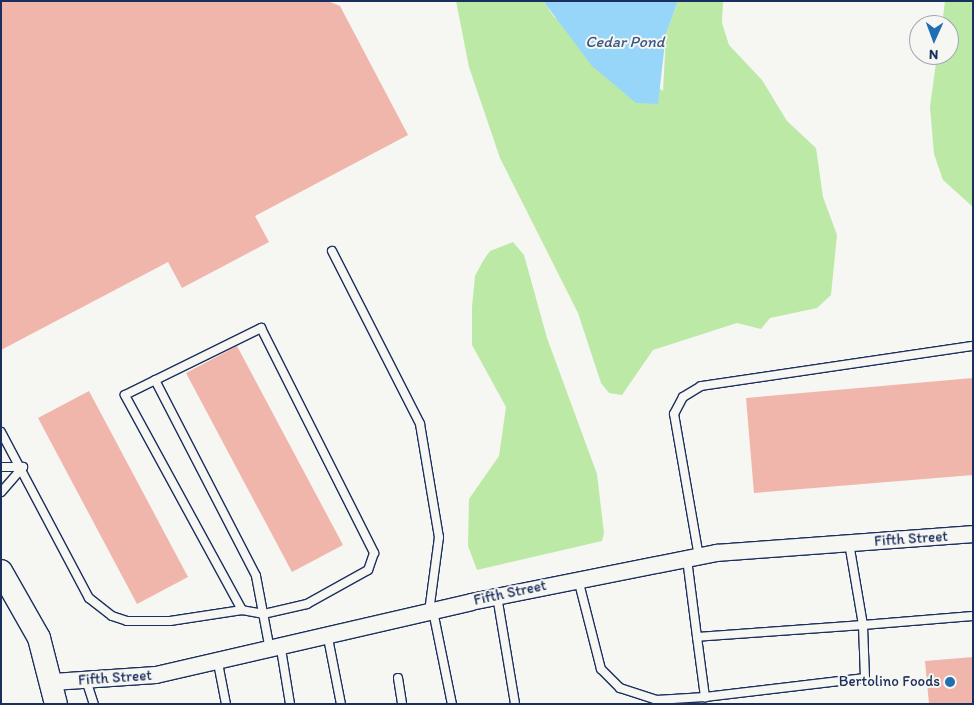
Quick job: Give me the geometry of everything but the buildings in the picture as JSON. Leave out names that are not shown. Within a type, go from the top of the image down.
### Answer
[{"type":"street","name":"Fifth Street","points":[[52,682],[156,675],[328,638],[496,596],[693,558],[849,543],[973,534]]},
{"type":"street","points":[[1,571],[39,638],[52,682],[56,704]]},
{"type":"lane","points":[[332,251],[420,424],[439,537],[431,612],[452,704]]},
{"type":"lane","points":[[1,432],[24,468],[89,598],[127,622],[242,610],[264,614],[307,604],[368,570],[374,553],[261,328],[125,395],[242,610]]},
{"type":"lane","points":[[704,697],[697,637],[693,558],[674,414],[683,397],[701,386],[973,346]]},
{"type":"lane","points":[[155,380],[256,576],[264,614],[276,650],[290,704]]},
{"type":"lane","points":[[1,467],[24,468]]},
{"type":"lane","points":[[1,492],[24,468]]},
{"type":"lane","points":[[578,579],[601,669],[636,700],[704,697],[866,678],[863,625],[849,543]]},
{"type":"lane","points":[[496,596],[515,704]]},
{"type":"lane","points":[[697,637],[973,616]]},
{"type":"lane","points":[[328,638],[341,704]]},
{"type":"lane","points":[[218,663],[225,704]]},
{"type":"lane","points":[[398,678],[402,704]]},
{"type":"lane","points":[[86,680],[94,704]]},
{"type":"green space","points":[[456,1],[543,1],[554,17],[663,91],[666,34],[678,1],[723,1],[722,23],[729,45],[762,80],[787,121],[816,148],[823,197],[837,235],[831,295],[817,308],[770,318],[761,329],[737,323],[653,350],[622,395],[609,393],[601,383],[578,313],[500,158],[469,67]]},
{"type":"green space","points":[[945,1],[973,1],[973,207],[943,180],[934,154],[930,107],[936,65],[959,65],[959,15],[943,15]]},
{"type":"green space","points":[[513,242],[524,255],[547,338],[597,474],[604,533],[602,541],[477,570],[468,546],[469,499],[499,456],[506,407],[472,345],[472,307],[475,276],[490,251]]},
{"type":"water","name":"Cedar Pond","points":[[543,1],[678,1],[666,34],[658,104],[636,103],[592,66]]},
{"type":"place","name":"Bertolino Foods","points":[[950,682]]}]
